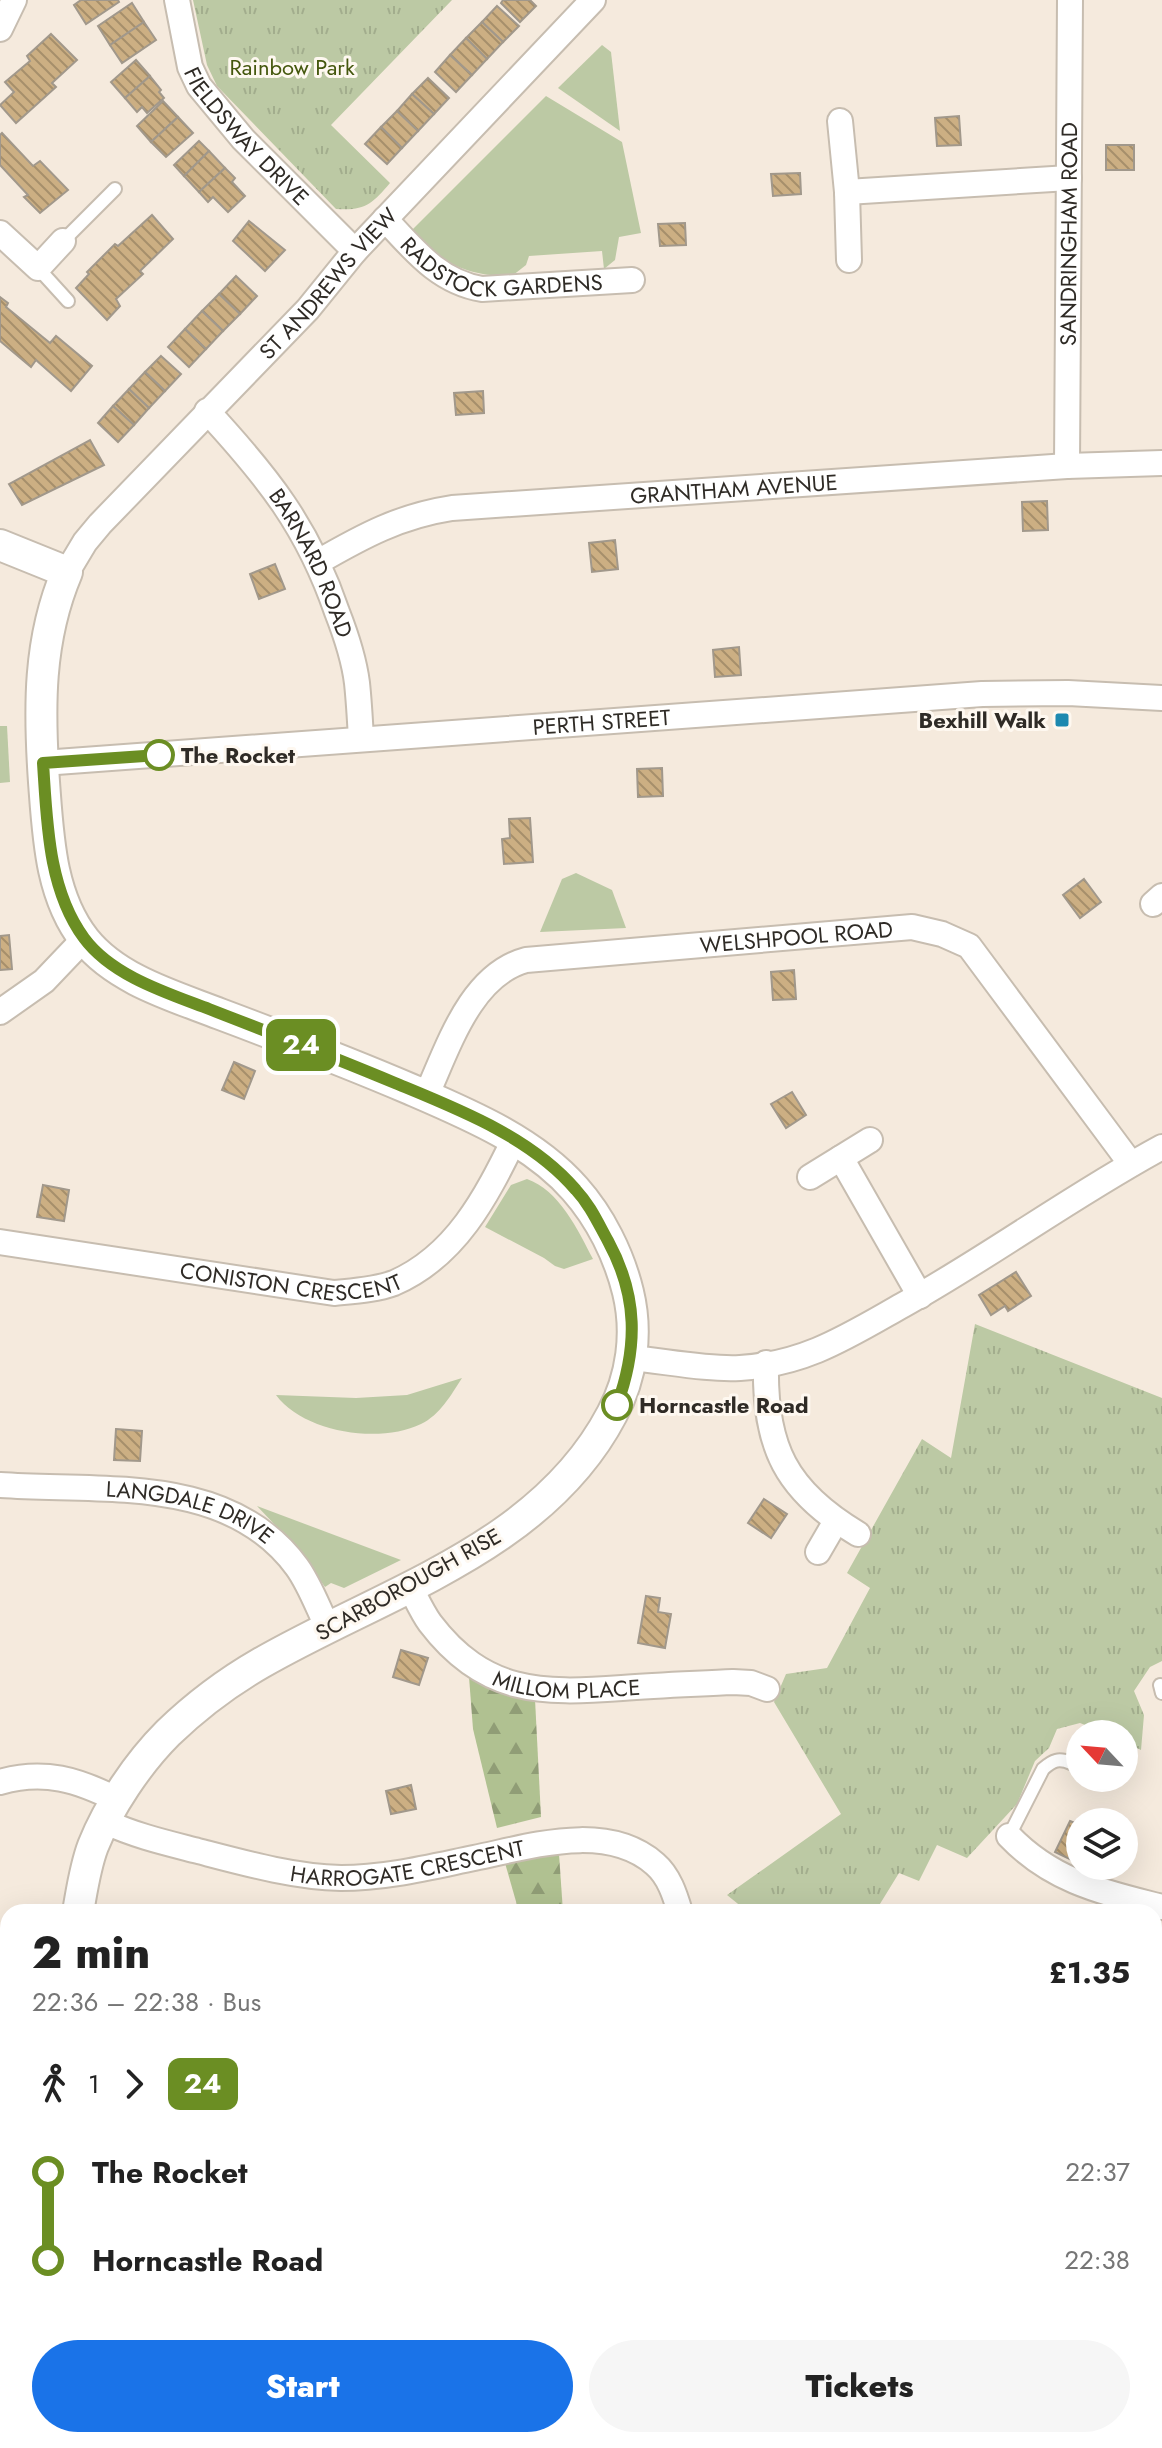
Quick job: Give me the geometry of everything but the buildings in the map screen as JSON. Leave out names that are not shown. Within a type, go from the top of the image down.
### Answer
[{"type":"street","points":[[0,29],[14,0]]},
{"type":"street","name":"FIELDSWAY DRIVE","points":[[177,0],[190,67],[199,86],[243,139],[355,251]]},
{"type":"street","name":"ST ANDREWS VIEW","points":[[67,572],[100,524],[308,309],[355,251],[593,0]]},
{"type":"street","name":"SANDRINGHAM ROAD","points":[[1067,466],[1070,0]]},
{"type":"street","points":[[840,121],[849,260]]},
{"type":"street","points":[[847,192],[1069,178]]},
{"type":"street","name":"RADSTOCK GARDENS","points":[[385,219],[429,265],[451,280],[467,286],[482,289],[632,280]]},
{"type":"street","points":[[3,243],[38,268],[63,241]]},
{"type":"street","name":"BARNARD ROAD","points":[[207,411],[286,504],[318,562],[350,650],[357,681],[361,739]]},
{"type":"street","name":"GRANTHAM AVENUE","points":[[318,562],[395,521],[452,508],[1067,466],[1162,463]]},
{"type":"street","points":[[0,545],[67,572]]},
{"type":"street","name":"SCARBOROUGH RISE","points":[[67,572],[51,615],[43,655],[40,714],[50,848],[64,903],[84,939],[121,970],[164,992],[426,1096],[514,1140],[576,1189],[597,1219],[616,1255],[633,1316],[631,1358],[617,1405],[593,1448],[572,1473],[518,1523],[441,1570],[262,1663],[198,1707],[166,1735],[146,1759],[112,1811],[90,1856],[80,1904]]},
{"type":"street","name":"PERTH STREET","points":[[43,763],[982,694],[1068,693],[1162,698]]},
{"type":"street","name":"WELSHPOOL ROAD","points":[[426,1096],[476,996],[492,977],[514,963],[912,927],[942,934],[969,946],[1131,1164]]},
{"type":"street","points":[[0,1012],[44,981],[84,939]]},
{"type":"street","name":"CONISTON CRESCENT","points":[[0,1242],[334,1293],[374,1288],[394,1283],[445,1249],[469,1223],[514,1140]]},
{"type":"street","points":[[810,1177],[870,1140]]},
{"type":"street","points":[[631,1358],[739,1368],[825,1349],[920,1296],[1162,1147]]},
{"type":"street","points":[[841,1158],[920,1296]]},
{"type":"street","points":[[766,1363],[765,1391],[769,1419],[781,1462],[802,1492],[836,1521],[858,1534]]},
{"type":"street","name":"LANGDALE DRIVE","points":[[0,1485],[160,1494],[188,1497],[218,1506],[259,1528],[284,1551],[299,1570],[328,1628]]},
{"type":"street","points":[[818,1552],[836,1521]]},
{"type":"street","name":"MILLOM PLACE","points":[[409,1585],[428,1621],[465,1658],[497,1678],[527,1689],[558,1692],[733,1682],[751,1683],[767,1689]]},
{"type":"street","name":"HARROGATE CRESCENT","points":[[0,1782],[22,1776],[52,1775],[83,1784],[149,1839],[320,1877],[399,1873],[567,1841],[606,1842],[633,1851],[658,1866],[677,1904]]},
{"type":"street","points":[[1009,1836],[1029,1857],[1091,1889],[1150,1904]]},
{"type":"lane","points":[[63,241],[115,189]]},
{"type":"lane","points":[[38,268],[68,301]]},
{"type":"lane","points":[[1009,1836],[1043,1769],[1051,1762],[1066,1761]]},
{"type":"green space","name":"Rainbow Park","points":[[193,0],[452,0],[331,125],[390,183],[378,196],[361,207],[336,209],[217,86],[207,65]]},
{"type":"green space","points":[[602,45],[611,52],[620,131],[558,88]]},
{"type":"green space","points":[[546,96],[622,142],[641,233],[619,237],[615,260],[604,269],[602,251],[529,256],[526,265],[512,276],[481,274],[456,266],[434,252],[412,230]]},
{"type":"green space","points":[[0,726],[7,726],[10,782],[0,783]]},
{"type":"green space","points":[[576,873],[612,890],[626,928],[540,932],[562,879]]},
{"type":"green space","points":[[527,1179],[549,1192],[558,1202],[593,1259],[564,1269],[485,1227],[511,1185]]},
{"type":"green space","points":[[975,1324],[1162,1398],[1162,1661],[1150,1667],[1134,1691],[1144,1715],[1141,1750],[1138,1749],[1138,1720],[1066,1720],[1066,1727],[1057,1729],[1049,1748],[1035,1761],[1017,1804],[967,1858],[937,1845],[919,1881],[899,1873],[880,1904],[738,1904],[727,1895],[841,1814],[774,1702],[786,1674],[827,1668],[870,1588],[847,1573],[922,1439],[951,1458]]},
{"type":"green space","points":[[462,1378],[428,1420],[404,1430],[385,1433],[364,1434],[323,1426],[289,1408],[276,1395],[356,1398],[407,1395]]},
{"type":"green space","points":[[257,1506],[401,1560],[344,1588],[331,1583],[325,1587],[295,1546]]},
{"type":"green space","points":[[469,1677],[535,1699],[541,1817],[497,1828],[473,1729]]},
{"type":"green space","points":[[559,1854],[562,1904],[517,1904],[505,1863]]},
{"type":"bus line","name":"24","points":[[159,755],[43,763],[50,848],[64,903],[84,939],[121,970],[164,992],[360,1068],[477,1119],[514,1140],[567,1180],[586,1202],[616,1255],[633,1316],[631,1358],[617,1405]]},
{"type":"place","name":"Bexhill Walk","points":[[1062,720]]},
{"type":"place","name":"The Rocket","points":[[159,755]]},
{"type":"place","name":"Horncastle Road","points":[[617,1405]]}]
